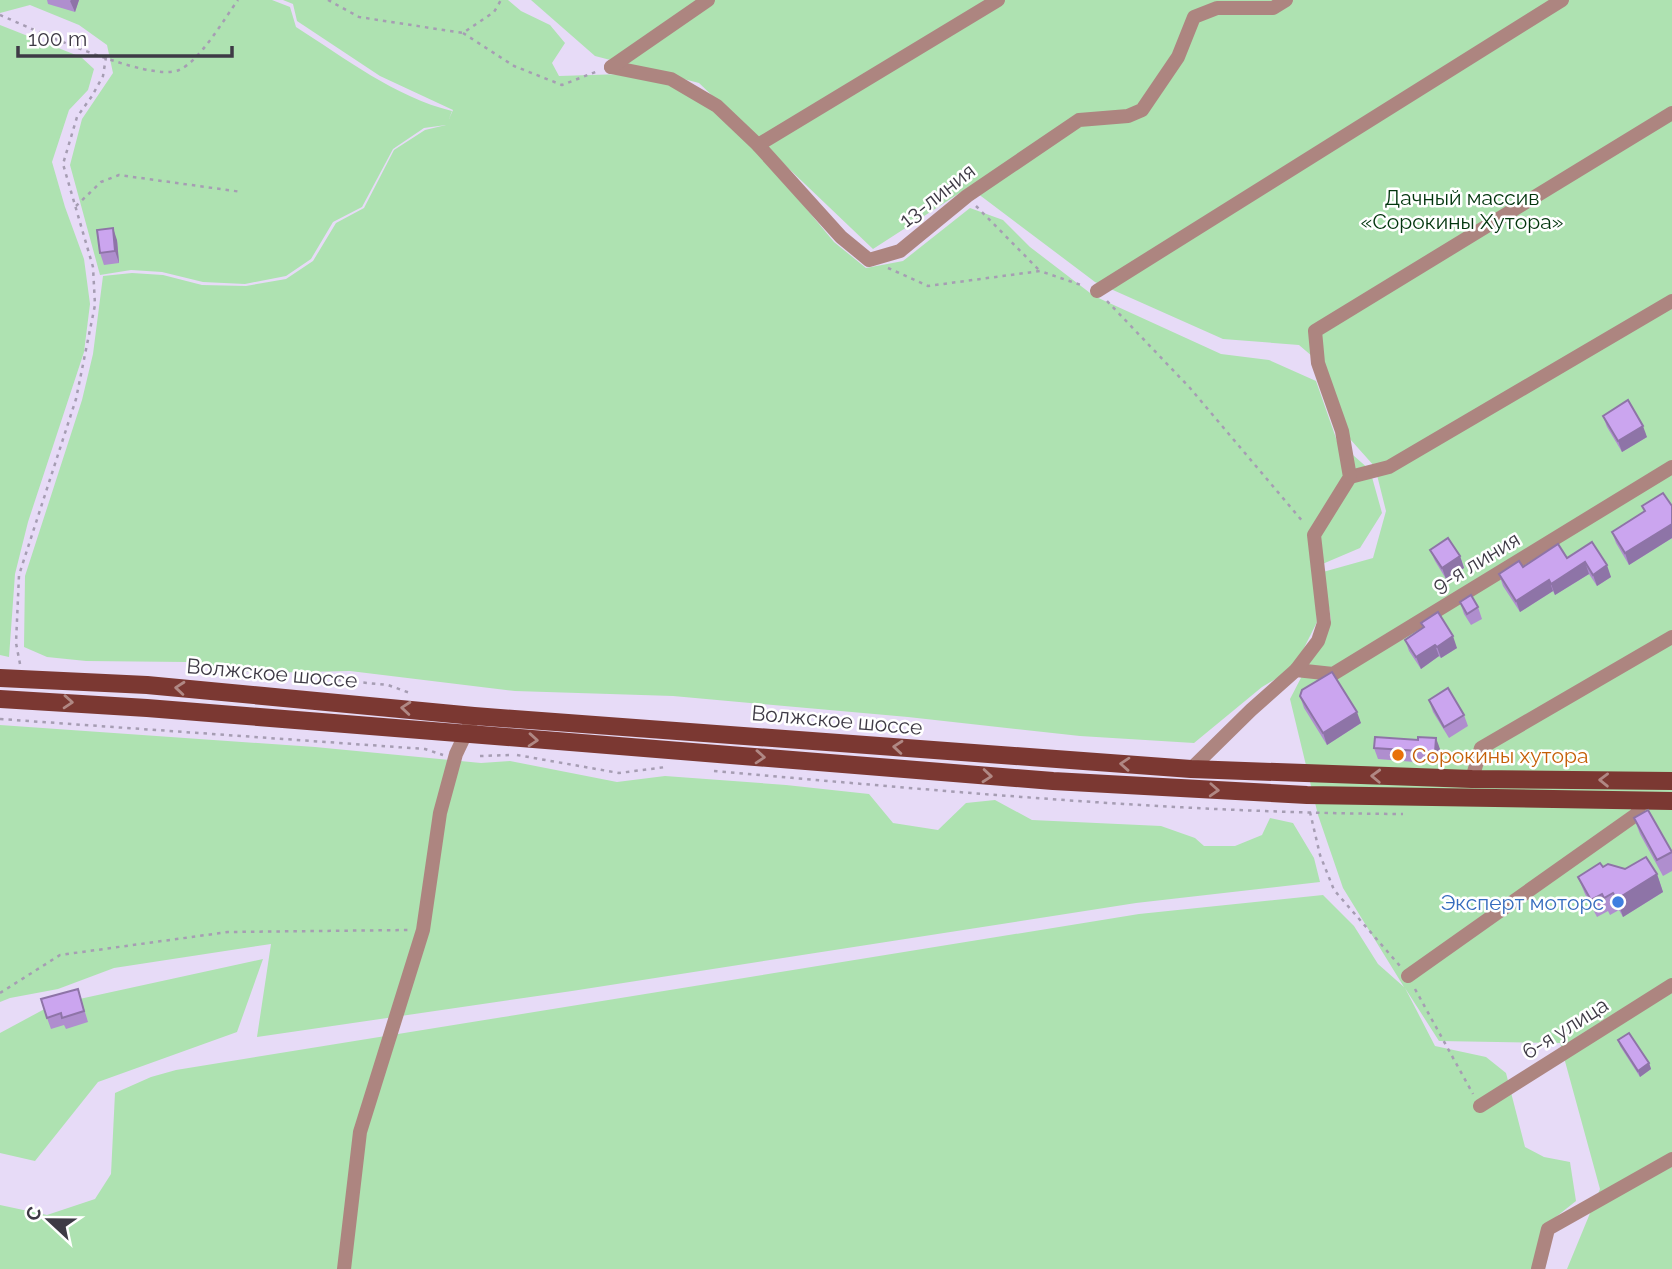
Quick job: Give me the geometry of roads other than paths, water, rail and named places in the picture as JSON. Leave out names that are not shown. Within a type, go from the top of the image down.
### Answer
[{"type":"main road","name":"Волжское шоссе","points":[[0,678],[147,685],[474,716],[1191,769],[1472,779],[1672,781]]},
{"type":"main road","name":"Волжское шоссе","points":[[0,699],[147,708],[1053,781],[1307,795],[1672,800]]},
{"type":"street","points":[[708,0],[611,67],[671,79],[717,106],[758,145],[998,0]]},
{"type":"street","name":"13-линия","points":[[758,145],[841,237],[869,260],[900,251],[967,196],[1079,120],[1128,116],[1142,110],[1178,57],[1194,17],[1217,8],[1273,8],[1286,0]]},
{"type":"street","points":[[1097,291],[1563,0]]},
{"type":"street","points":[[1191,769],[1296,670],[1318,641],[1324,623],[1314,535],[1350,477],[1342,431],[1318,363],[1315,331],[1672,113]]},
{"type":"street","points":[[1350,477],[1389,467],[1672,301]]},
{"type":"street","name":"9-я линия","points":[[1296,670],[1333,674],[1672,467]]},
{"type":"street","points":[[1472,779],[1481,748],[1672,637]]},
{"type":"street","points":[[344,1269],[360,1132],[423,930],[440,814],[456,754],[474,716]]},
{"type":"street","points":[[1408,976],[1637,814],[1641,800]]},
{"type":"street","name":"6-я улица","points":[[1480,1106],[1672,985]]},
{"type":"street","points":[[1538,1269],[1548,1229],[1672,1159]]},
{"type":"place","name":"Сорокины хутора","points":[[1398,755]]},
{"type":"place","name":"Эксперт моторс","points":[[1618,902]]},
{"type":"park label","name":"Дачный массив «Сорокины Хутора»","points":[[1462,209]]}]
